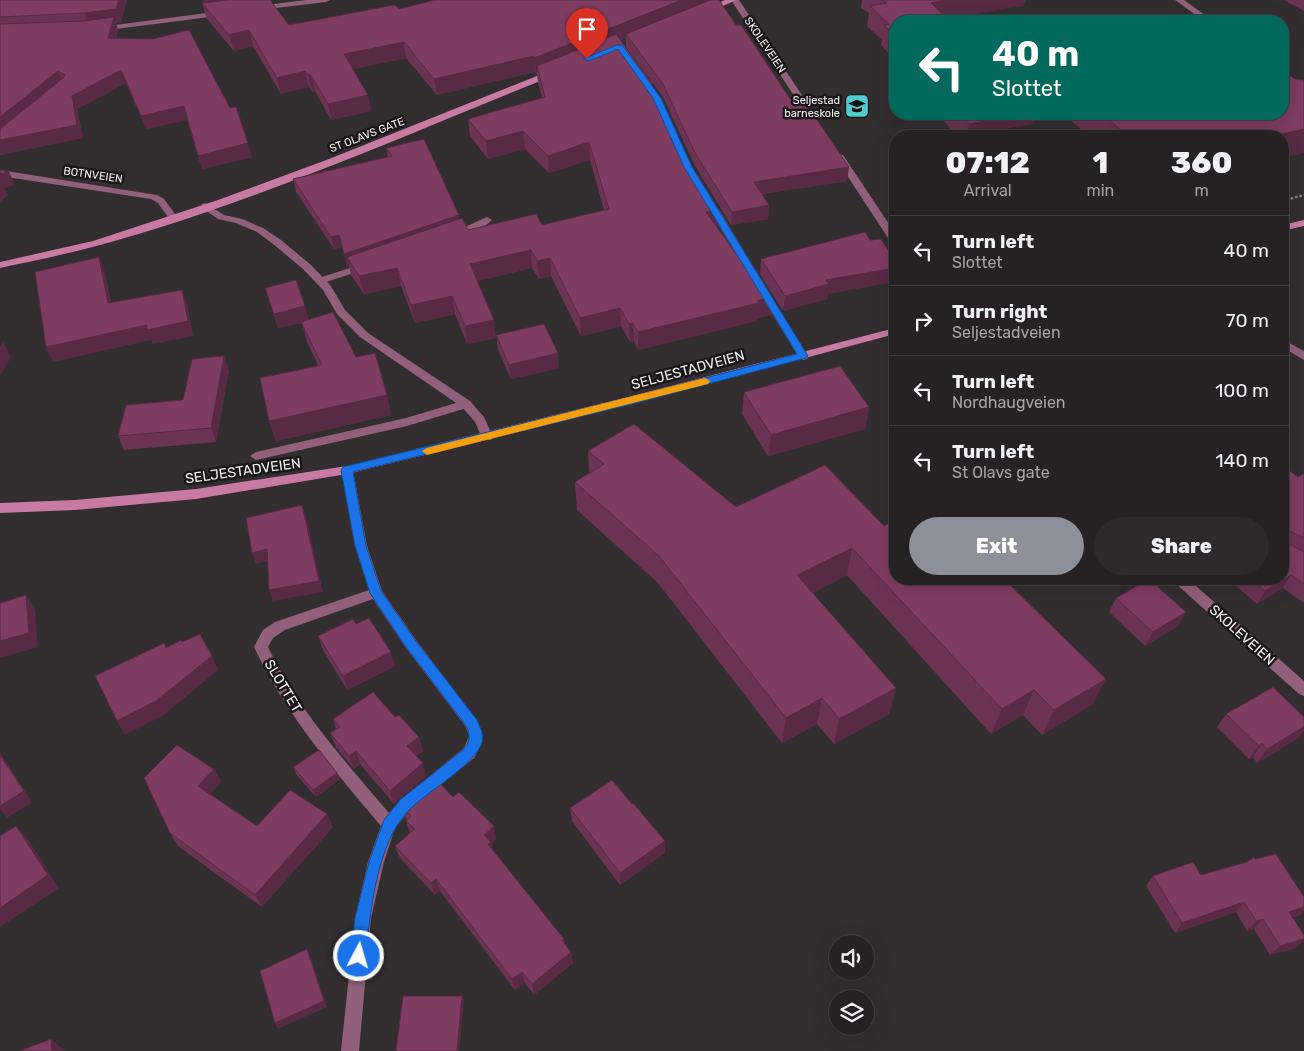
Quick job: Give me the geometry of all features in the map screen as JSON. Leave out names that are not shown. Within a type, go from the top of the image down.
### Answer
[{"type":"street","points":[[253,9],[326,0]]},
{"type":"street","points":[[698,14],[734,0]]},
{"type":"street","name":"SKOLEVEIEN","points":[[734,0],[812,116]]},
{"type":"street","points":[[1179,0],[1200,15]]},
{"type":"street","points":[[89,30],[227,12]]},
{"type":"street","name":"ST OLAVS GATE","points":[[0,265],[109,239],[173,218],[374,144],[565,68]]},
{"type":"street","points":[[834,149],[889,232]]},
{"type":"street","name":"BOTNVEIEN","points":[[0,174],[154,197],[161,201],[173,218]]},
{"type":"street","points":[[707,197],[803,356]]},
{"type":"street","points":[[205,206],[221,217],[239,221],[260,230],[307,267],[327,288],[341,312],[364,335],[466,404],[480,420],[487,437]]},
{"type":"street","points":[[438,240],[475,227],[487,220]]},
{"type":"street","points":[[1289,226],[1304,223]]},
{"type":"street","points":[[320,281],[375,262]]},
{"type":"street","name":"SELJESTADVEIEN","points":[[0,508],[75,505],[196,494],[347,470],[487,437],[889,333]]},
{"type":"street","points":[[1289,346],[1304,356]]},
{"type":"street","points":[[256,456],[407,422],[466,404]]},
{"type":"street","points":[[347,470],[361,546],[376,593],[410,644],[467,717],[476,736],[475,743],[469,753],[405,805],[389,824],[376,862],[362,918],[350,1051]]},
{"type":"street","name":"SKOLEVEIEN","points":[[1187,585],[1304,690]]},
{"type":"street","name":"SLOTTET","points":[[376,593],[280,626],[268,634],[261,647],[270,669],[312,731],[389,824]]},
{"type":"path","points":[[1289,199],[1304,194]]},
{"type":"building","points":[[0,0],[119,0],[116,9],[84,13],[0,17]]},
{"type":"building","points":[[229,0],[270,0],[289,25],[394,5],[400,9],[434,0],[682,0],[534,58],[534,56],[434,79],[404,42],[344,54],[368,95],[328,104],[311,75],[308,75],[305,71],[277,78],[249,30],[229,35],[202,3]]},
{"type":"building","points":[[710,0],[719,0],[736,25],[741,25],[791,100],[803,99],[849,167],[754,182],[769,205],[732,212],[695,153],[663,84],[626,34]]},
{"type":"building","points":[[882,0],[946,0],[931,3],[944,15],[889,15],[889,24],[870,6],[887,3]]},
{"type":"building","points":[[114,17],[108,38],[153,39],[189,30],[230,108],[236,107],[248,143],[198,156],[184,106],[141,116],[121,70],[72,96],[77,125],[0,140],[0,129],[65,75],[58,71],[0,117],[0,24],[84,21]]},
{"type":"building","points":[[889,24],[889,30],[884,25]]},
{"type":"building","points":[[616,34],[651,82],[682,150],[719,210],[706,212],[741,261],[749,259],[772,296],[757,301],[759,303],[638,332],[633,323],[629,324],[620,308],[580,318],[550,258],[537,261],[531,250],[470,264],[494,320],[465,326],[452,296],[411,305],[397,268],[359,276],[347,257],[462,218],[468,230],[536,214],[542,225],[609,209],[589,142],[548,156],[523,131],[486,141],[468,119],[545,97],[537,66]]},
{"type":"building","points":[[1289,75],[1295,79],[1304,80],[1304,129],[1289,132],[1289,130],[1121,130],[1109,120],[1289,120]]},
{"type":"building","points":[[965,120],[990,120],[969,124]]},
{"type":"building","points":[[424,139],[459,215],[344,254],[339,235],[331,237],[293,179],[392,156],[386,148]]},
{"type":"building","points":[[0,170],[9,172],[0,174]]},
{"type":"building","points":[[865,232],[870,240],[881,239],[889,252],[889,269],[825,280],[829,284],[785,296],[761,259]]},
{"type":"building","points":[[99,257],[108,303],[182,290],[188,321],[147,330],[147,325],[46,347],[35,272]]},
{"type":"building","points":[[296,280],[305,306],[274,314],[265,288]]},
{"type":"building","points":[[333,312],[356,357],[375,353],[387,395],[269,421],[260,378],[322,365],[301,322]]},
{"type":"building","points":[[544,324],[558,353],[509,365],[496,335]]},
{"type":"building","points":[[224,356],[211,428],[118,436],[126,405],[183,400],[192,359]]},
{"type":"building","points":[[840,366],[869,407],[771,435],[744,392]]},
{"type":"building","points":[[634,424],[736,507],[825,465],[884,526],[889,523],[889,585],[1010,585],[1106,679],[1054,710],[1034,690],[1002,709],[852,548],[797,575],[896,688],[839,719],[822,698],[786,718],[659,556],[575,482],[604,464],[588,451]]},
{"type":"building","points":[[1289,470],[1298,477],[1304,473],[1304,538],[1289,530]]},
{"type":"building","points":[[302,505],[319,581],[269,590],[267,549],[252,553],[246,518]]},
{"type":"building","points":[[1289,544],[1304,552],[1304,584],[1291,575],[1289,576]]},
{"type":"building","points":[[1139,585],[1156,585],[1186,612],[1153,632],[1116,598]]},
{"type":"building","points":[[1258,585],[1275,585],[1265,591]]},
{"type":"building","points":[[26,595],[29,633],[0,641],[0,603]]},
{"type":"building","points":[[369,618],[391,652],[343,676],[318,636],[353,619],[356,624]]},
{"type":"building","points":[[200,634],[212,656],[156,701],[117,721],[95,676],[164,643],[166,648],[181,640],[182,642]]},
{"type":"building","points":[[1273,687],[1304,717],[1304,727],[1267,749],[1262,743],[1259,746],[1226,714]]},
{"type":"building","points":[[373,692],[395,717],[399,715],[419,737],[407,746],[423,763],[390,791],[356,751],[349,756],[330,733],[340,727],[333,719]]},
{"type":"building","points":[[177,745],[214,769],[198,786],[257,826],[290,790],[327,814],[255,895],[170,833],[144,778]]},
{"type":"building","points":[[319,750],[337,773],[313,790],[293,767]]},
{"type":"building","points":[[0,755],[24,791],[0,806]]},
{"type":"building","points":[[434,777],[453,797],[459,792],[494,826],[484,835],[491,842],[488,844],[564,939],[562,940],[571,952],[532,984],[522,972],[512,979],[436,879],[431,883],[395,846],[415,829],[406,821],[411,816],[402,805]]},
{"type":"building","points":[[612,780],[665,841],[620,873],[570,808]]},
{"type":"building","points":[[16,826],[48,875],[0,908],[0,836]]},
{"type":"building","points":[[1276,854],[1304,897],[1304,907],[1289,912],[1304,935],[1304,939],[1280,946],[1263,919],[1256,921],[1244,902],[1182,923],[1153,876],[1193,862],[1201,875],[1247,862],[1254,857],[1255,859]]},
{"type":"building","points":[[307,949],[324,1001],[275,1023],[260,971]]},
{"type":"building","points":[[403,996],[462,996],[457,1051],[396,1051]]},
{"type":"building","points":[[51,1039],[52,1051],[19,1051]]},
{"type":"slow traffic","points":[[427,451],[705,381]]},
{"type":"place","name":"Seljestad barneskole","points":[[857,106]]},
{"type":"route","points":[[359,956],[362,918],[376,862],[389,824],[405,805],[469,753],[475,743],[476,736],[472,724],[451,694],[410,644],[376,593],[361,546],[347,470],[418,454],[803,356],[688,167],[657,98],[645,80],[619,46],[587,59]]}]
